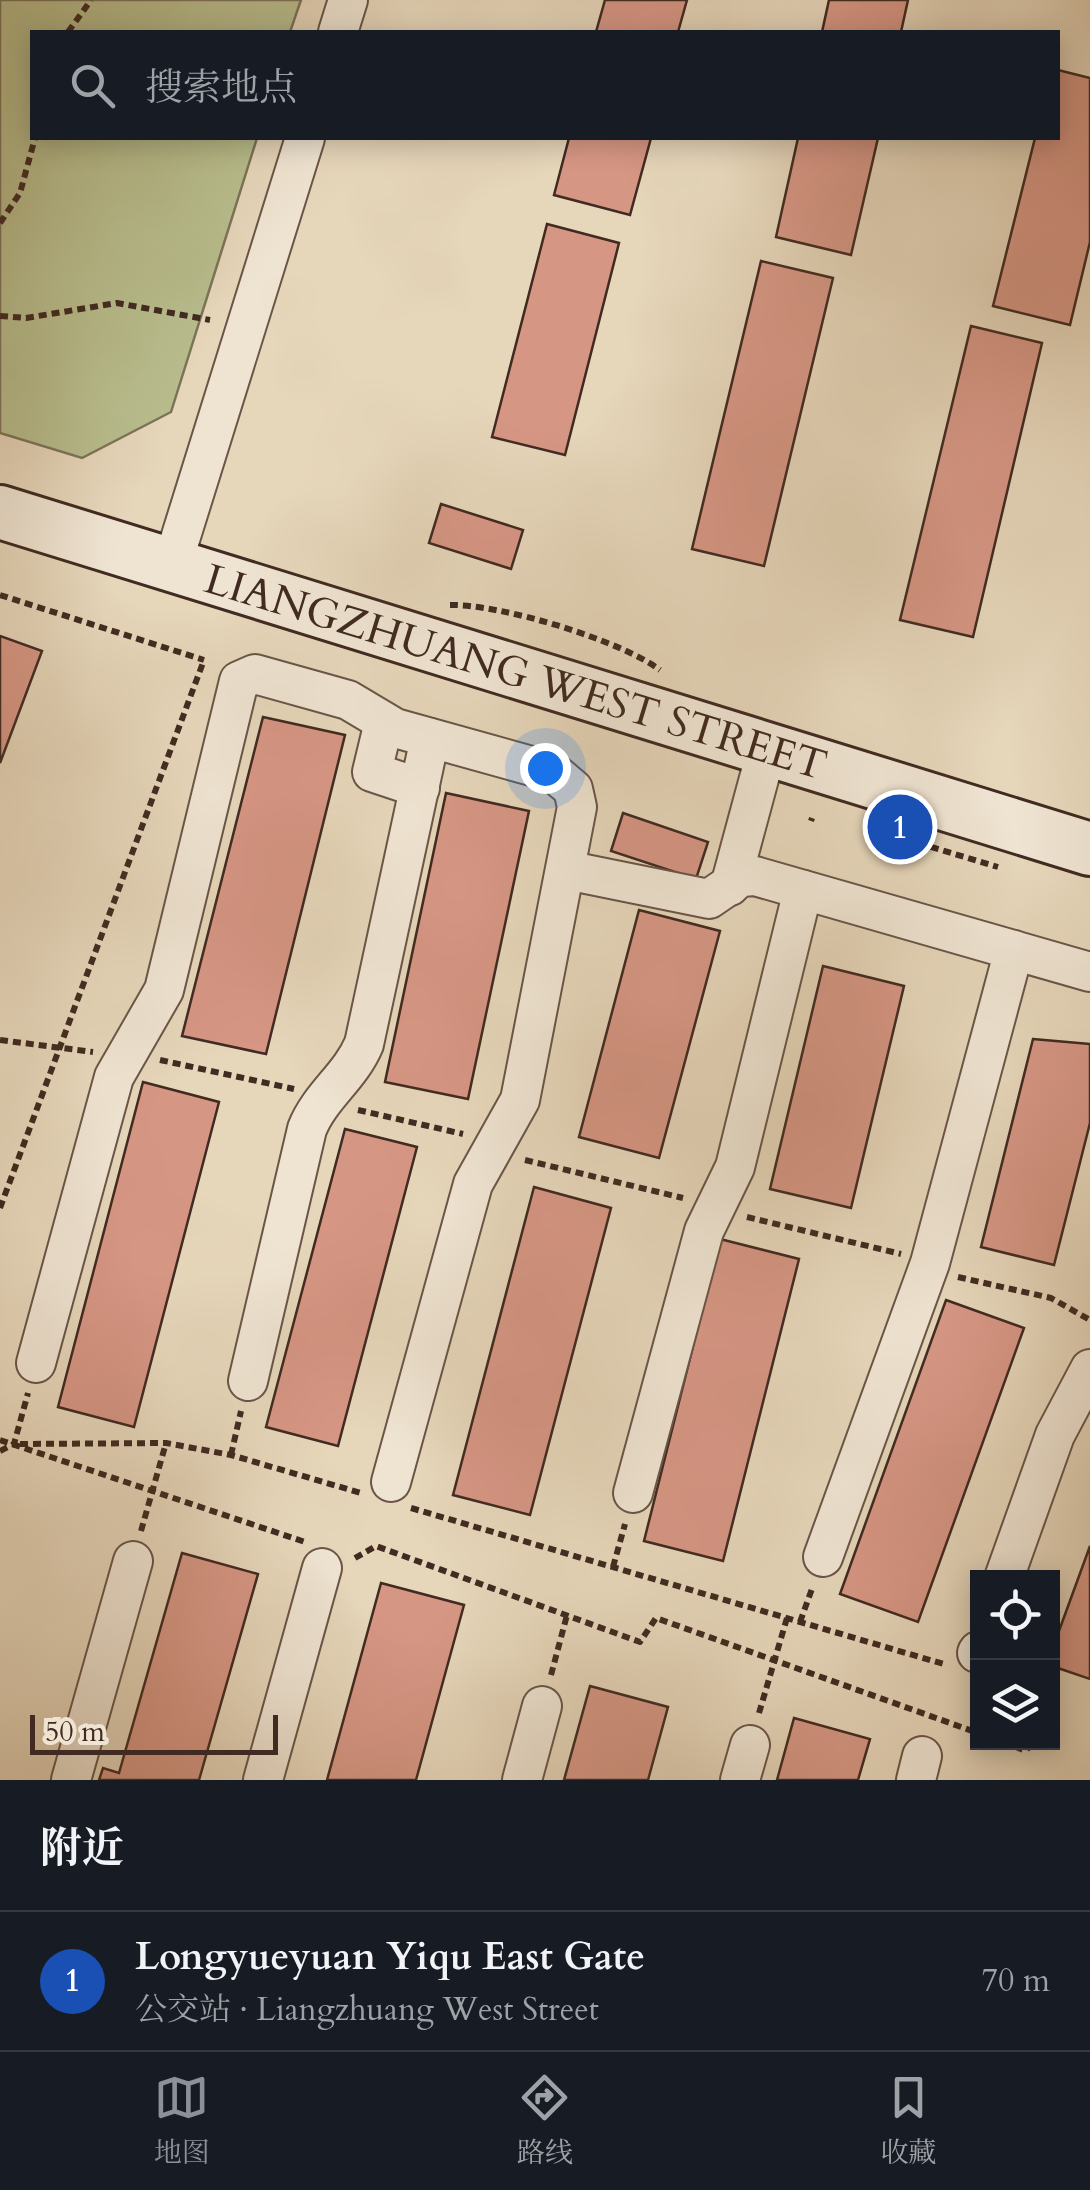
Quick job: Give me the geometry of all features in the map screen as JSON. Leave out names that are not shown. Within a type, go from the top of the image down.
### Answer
[{"type":"street","points":[[339,30],[348,0]]},
{"type":"street","points":[[172,565],[304,140]]},
{"type":"street","name":"LIANGZHUANG WEST STREET","points":[[0,512],[1090,849]]},
{"type":"street","points":[[36,1362],[114,1077],[164,990],[237,687],[249,675],[348,700],[384,722],[544,769],[567,782],[577,807],[520,1100],[466,1204],[388,1495]]},
{"type":"street","points":[[384,722],[371,769],[377,776],[420,788]]},
{"type":"street","points":[[248,1381],[307,1130],[322,1099],[351,1068],[364,1044],[430,738]]},
{"type":"street","points":[[742,881],[777,752]]},
{"type":"street","points":[[566,870],[701,899],[713,898],[742,881],[803,890],[1090,972]]},
{"type":"street","points":[[633,1493],[704,1230],[736,1167],[803,890]]},
{"type":"street","points":[[823,1557],[930,1263],[1014,950]]},
{"type":"street","points":[[1007,1570],[1054,1435],[1090,1369]]},
{"type":"street","points":[[263,1780],[325,1555]]},
{"type":"street","points":[[71,1780],[133,1561]]},
{"type":"street","points":[[522,1780],[542,1706]]},
{"type":"path","points":[[69,30],[91,0]]},
{"type":"path","points":[[0,223],[20,193],[34,140]]},
{"type":"path","points":[[0,316],[26,318],[117,303],[210,320]]},
{"type":"path","points":[[0,595],[249,675]]},
{"type":"path","points":[[0,1208],[204,660]]},
{"type":"path","points":[[0,1040],[125,1054],[296,1089],[465,1135],[525,1160],[930,1263],[956,1277],[1051,1298],[1090,1320]]},
{"type":"path","points":[[14,1444],[36,1362]]},
{"type":"path","points":[[231,1455],[248,1381]]},
{"type":"path","points":[[0,1440],[325,1555],[362,1558],[376,1546],[640,1642],[656,1618],[970,1731]]},
{"type":"path","points":[[133,1561],[166,1443]]},
{"type":"path","points":[[0,1451],[14,1444],[166,1443],[231,1455],[388,1495],[787,1618],[969,1657]]},
{"type":"path","points":[[613,1567],[633,1493]]},
{"type":"path","points":[[542,1706],[567,1615]]},
{"type":"path","points":[[745,1762],[787,1618]]},
{"type":"green space","points":[[0,0],[301,0],[291,30],[30,30],[30,140],[256,140],[171,412],[82,458],[0,433]]},
{"type":"building","points":[[605,0],[687,0],[679,30],[597,30]]},
{"type":"building","points":[[829,0],[908,0],[901,30],[822,30]]},
{"type":"building","points":[[1060,70],[1090,78],[1090,242],[1070,325],[993,306],[1034,140],[1060,140]]},
{"type":"building","points":[[568,140],[650,140],[630,215],[554,195]]},
{"type":"building","points":[[798,140],[878,140],[851,255],[776,237]]},
{"type":"building","points":[[547,224],[619,243],[565,455],[492,437]]},
{"type":"building","points":[[761,261],[833,278],[764,566],[692,549]]},
{"type":"building","points":[[971,326],[1042,343],[973,637],[900,620]]},
{"type":"building","points":[[441,504],[523,530],[511,569],[429,543]]},
{"type":"building","points":[[0,636],[42,651],[0,763]]},
{"type":"building","points":[[263,717],[345,735],[266,1054],[182,1036]]},
{"type":"building","points":[[446,793],[529,811],[468,1099],[385,1082]]},
{"type":"building","points":[[623,813],[708,842],[696,879],[611,851]]},
{"type":"building","points":[[639,910],[720,931],[659,1158],[579,1137]]},
{"type":"building","points":[[823,966],[904,986],[851,1208],[770,1189]]},
{"type":"building","points":[[1033,1039],[1090,1044],[1090,1123],[1054,1265],[981,1247]]},
{"type":"building","points":[[143,1082],[219,1102],[134,1427],[58,1407]]},
{"type":"building","points":[[345,1129],[417,1147],[338,1446],[266,1427]]},
{"type":"building","points":[[534,1187],[611,1208],[530,1515],[453,1495]]},
{"type":"building","points":[[720,1239],[799,1259],[723,1561],[644,1541]]},
{"type":"building","points":[[946,1300],[1024,1328],[918,1622],[840,1594]]},
{"type":"building","points":[[1090,1546],[1090,1679],[1060,1669],[1060,1628]]},
{"type":"building","points":[[182,1553],[258,1574],[199,1780],[99,1780],[103,1768],[119,1773]]},
{"type":"building","points":[[381,1583],[464,1605],[416,1780],[327,1780]]},
{"type":"building","points":[[590,1686],[668,1707],[648,1780],[564,1780]]},
{"type":"building","points":[[794,1718],[870,1739],[858,1780],[777,1780]]},
{"type":"place","name":"Longyueyuan Yiqu East Gate","points":[[900,827]]}]
